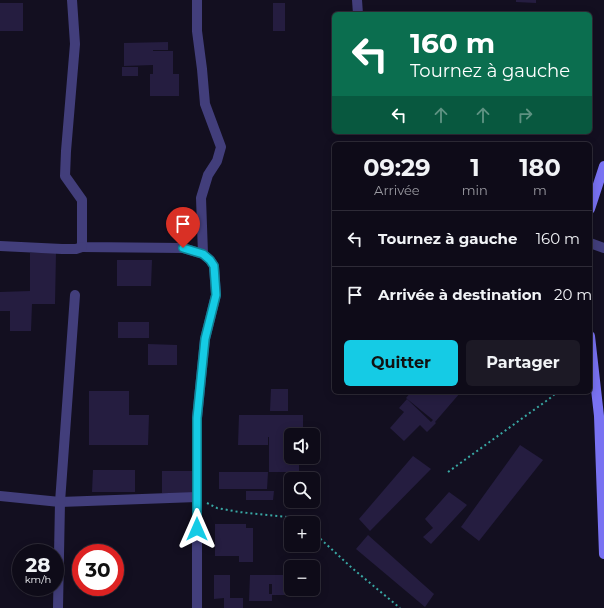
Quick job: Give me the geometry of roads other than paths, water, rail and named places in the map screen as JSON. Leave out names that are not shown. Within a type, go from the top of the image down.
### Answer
[{"type":"street","points":[[72,0],[75,44],[65,176],[82,200],[82,247]]},
{"type":"street","points":[[197,0],[197,31],[205,104],[221,147],[217,161],[208,175],[201,198],[203,254]]},
{"type":"street","points":[[357,0],[358,12]]},
{"type":"street","points":[[592,203],[604,166]]},
{"type":"street","points":[[592,244],[604,248]]},
{"type":"street","points":[[0,246],[70,249],[82,247],[183,248],[203,254],[214,266],[216,295],[205,339],[197,418],[197,608]]},
{"type":"street","points":[[58,608],[60,502],[75,295]]},
{"type":"street","points":[[592,354],[599,416],[604,554]]},
{"type":"street","points":[[0,496],[60,502],[197,497]]}]
